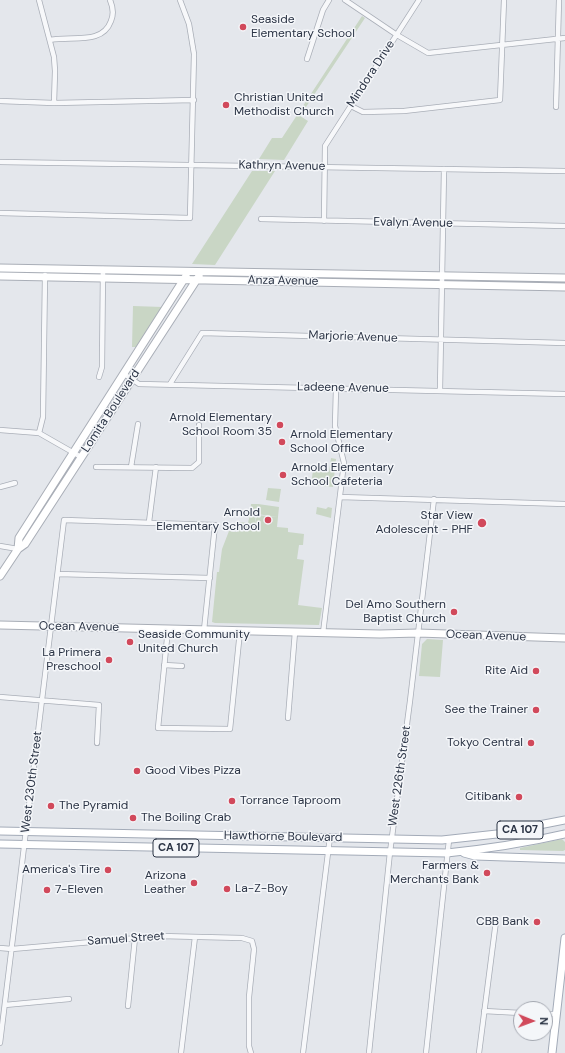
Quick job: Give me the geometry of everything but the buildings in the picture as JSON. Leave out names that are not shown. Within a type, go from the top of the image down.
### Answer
[{"type":"main road","name":"Anza Avenue","points":[[0,268],[565,278]]},
{"type":"main road","name":"Lomita Boulevard","points":[[18,549],[19,538],[190,271]]},
{"type":"main road","name":"Lomita Boulevard","points":[[0,576],[18,549],[25,544],[202,271]]},
{"type":"main road","name":"Anza Avenue","points":[[0,276],[565,287]]},
{"type":"main road","name":"Ocean Avenue","points":[[0,625],[240,631],[418,633],[565,638]]},
{"type":"main road","name":"Hawthorne Boulevard","points":[[0,831],[449,840],[506,833],[565,820]]},
{"type":"main road","name":"Hawthorne Boulevard","points":[[0,844],[447,852],[528,842],[565,834]]},
{"type":"main road","points":[[460,851],[475,856],[565,859]]},
{"type":"main road","points":[[552,1053],[565,938]]},
{"type":"street","points":[[39,0],[54,57],[54,103]]},
{"type":"street","points":[[50,40],[60,37],[91,38],[102,33],[110,24],[113,15],[110,0]]},
{"type":"street","points":[[0,213],[190,218],[194,54],[189,24],[180,0]]},
{"type":"street","points":[[307,59],[329,0]]},
{"type":"street","points":[[346,0],[397,35],[428,53],[565,38]]},
{"type":"street","name":"Mindora Drive","points":[[324,221],[325,146],[419,0]]},
{"type":"street","points":[[351,106],[363,112],[404,111],[500,100],[504,0]]},
{"type":"street","points":[[556,107],[559,0]]},
{"type":"street","points":[[0,101],[54,103],[194,100]]},
{"type":"street","name":"Kathryn Avenue","points":[[0,162],[565,171]]},
{"type":"street","points":[[440,390],[444,169]]},
{"type":"street","name":"Evalyn Avenue","points":[[261,219],[565,226]]},
{"type":"street","points":[[39,433],[43,416],[46,268]]},
{"type":"street","points":[[99,377],[102,368],[103,269]]},
{"type":"street","name":"Marjorie Avenue","points":[[170,384],[202,333],[565,342]]},
{"type":"street","name":"Ladeene Avenue","points":[[124,374],[139,384],[565,394]]},
{"type":"street","points":[[323,632],[344,463],[335,426],[336,388]]},
{"type":"street","points":[[131,467],[138,424]]},
{"type":"street","points":[[96,466],[192,468],[198,462],[199,425]]},
{"type":"street","points":[[0,430],[39,433],[81,457]]},
{"type":"street","points":[[156,467],[149,522],[215,525],[204,630]]},
{"type":"street","points":[[0,487],[15,483]]},
{"type":"street","points":[[340,497],[565,504]]},
{"type":"street","name":"West 226th Street","points":[[369,1053],[391,839],[410,707],[434,499]]},
{"type":"street","name":"West 230th Street","points":[[0,1043],[64,520],[149,522]]},
{"type":"street","points":[[0,546],[18,549]]},
{"type":"street","points":[[58,574],[210,578]]},
{"type":"street","points":[[168,629],[158,728],[230,729],[240,631]]},
{"type":"street","points":[[288,718],[295,632]]},
{"type":"street","points":[[164,665],[182,666]]},
{"type":"street","points":[[0,698],[99,704],[97,743]]},
{"type":"street","points":[[303,1053],[330,837]]},
{"type":"street","points":[[426,1053],[449,840]]},
{"type":"street","points":[[479,1053],[496,921]]},
{"type":"street","name":"Samuel Street","points":[[0,948],[12,949],[160,936],[242,938],[252,942],[254,949],[249,997],[249,1046],[251,1053]]},
{"type":"street","points":[[181,1053],[195,937]]},
{"type":"street","points":[[128,1006],[135,938]]},
{"type":"street","points":[[5,1005],[69,999]]},
{"type":"street","points":[[484,1011],[513,1013]]},
{"type":"green space","points":[[362,16],[365,18],[300,116],[308,121],[284,160],[259,159],[272,138],[282,138]]},
{"type":"green space","points":[[252,171],[275,171],[215,265],[192,264]]},
{"type":"green space","points":[[202,271],[565,278],[565,287],[197,279]]},
{"type":"green space","points":[[133,306],[163,307],[136,347],[132,347]]},
{"type":"green space","points":[[331,458],[336,459],[333,487],[311,485],[313,470],[329,472]]},
{"type":"green space","points":[[268,488],[281,489],[279,502],[266,500]]},
{"type":"green space","points":[[251,504],[258,504],[256,514],[250,513]]},
{"type":"green space","points":[[258,504],[279,507],[278,517],[257,514]]},
{"type":"green space","points":[[317,507],[326,509],[328,507],[332,508],[331,518],[316,514]]},
{"type":"green space","points":[[250,514],[256,515],[255,524],[257,515],[278,517],[277,527],[288,528],[288,532],[304,534],[303,545],[299,545],[297,559],[304,560],[298,605],[322,608],[319,625],[212,622],[217,572],[219,572],[222,549],[229,531],[237,532],[238,522],[248,523]]},
{"type":"green space","points":[[427,639],[443,640],[440,677],[419,676],[422,644]]},
{"type":"green space","points":[[562,839],[565,842],[565,850],[563,851],[520,850],[520,848]]},
{"type":"place","name":"Seaside Elementary School","points":[[243,27]]},
{"type":"place","name":"Christian United Methodist Church","points":[[226,105]]},
{"type":"place","name":"Arnold Elementary School Room 35","points":[[280,425]]},
{"type":"place","name":"Arnold Elementary School Office","points":[[282,442]]},
{"type":"place","name":"Arnold Elementary School Cafeteria","points":[[283,475]]},
{"type":"place","name":"Arnold Elementary School","points":[[268,520]]},
{"type":"place","name":"Star View Adolescent - PHF","points":[[482,523]]},
{"type":"place","name":"Del Amo Southern Baptist Church","points":[[454,612]]},
{"type":"place","name":"Seaside Community United Church","points":[[130,642]]},
{"type":"place","name":"La Primera Preschool","points":[[109,660]]},
{"type":"place","name":"Rite Aid","points":[[536,671]]},
{"type":"place","name":"See the Trainer","points":[[536,710]]},
{"type":"place","name":"Tokyo Central","points":[[531,743]]},
{"type":"place","name":"Good Vibes Pizza","points":[[137,771]]},
{"type":"place","name":"Citibank","points":[[519,797]]},
{"type":"place","name":"Torrance Taproom","points":[[232,801]]},
{"type":"place","name":"The Pyramid","points":[[51,806]]},
{"type":"place","name":"The Boiling Crab","points":[[133,818]]},
{"type":"place","name":"America's Tire","points":[[108,870]]},
{"type":"place","name":"Farmers & Merchants Bank","points":[[487,873]]},
{"type":"place","name":"Arizona Leather","points":[[194,883]]},
{"type":"place","name":"La-Z-Boy","points":[[227,889]]},
{"type":"place","name":"7-Eleven","points":[[47,890]]},
{"type":"place","name":"CBB Bank","points":[[537,922]]}]
